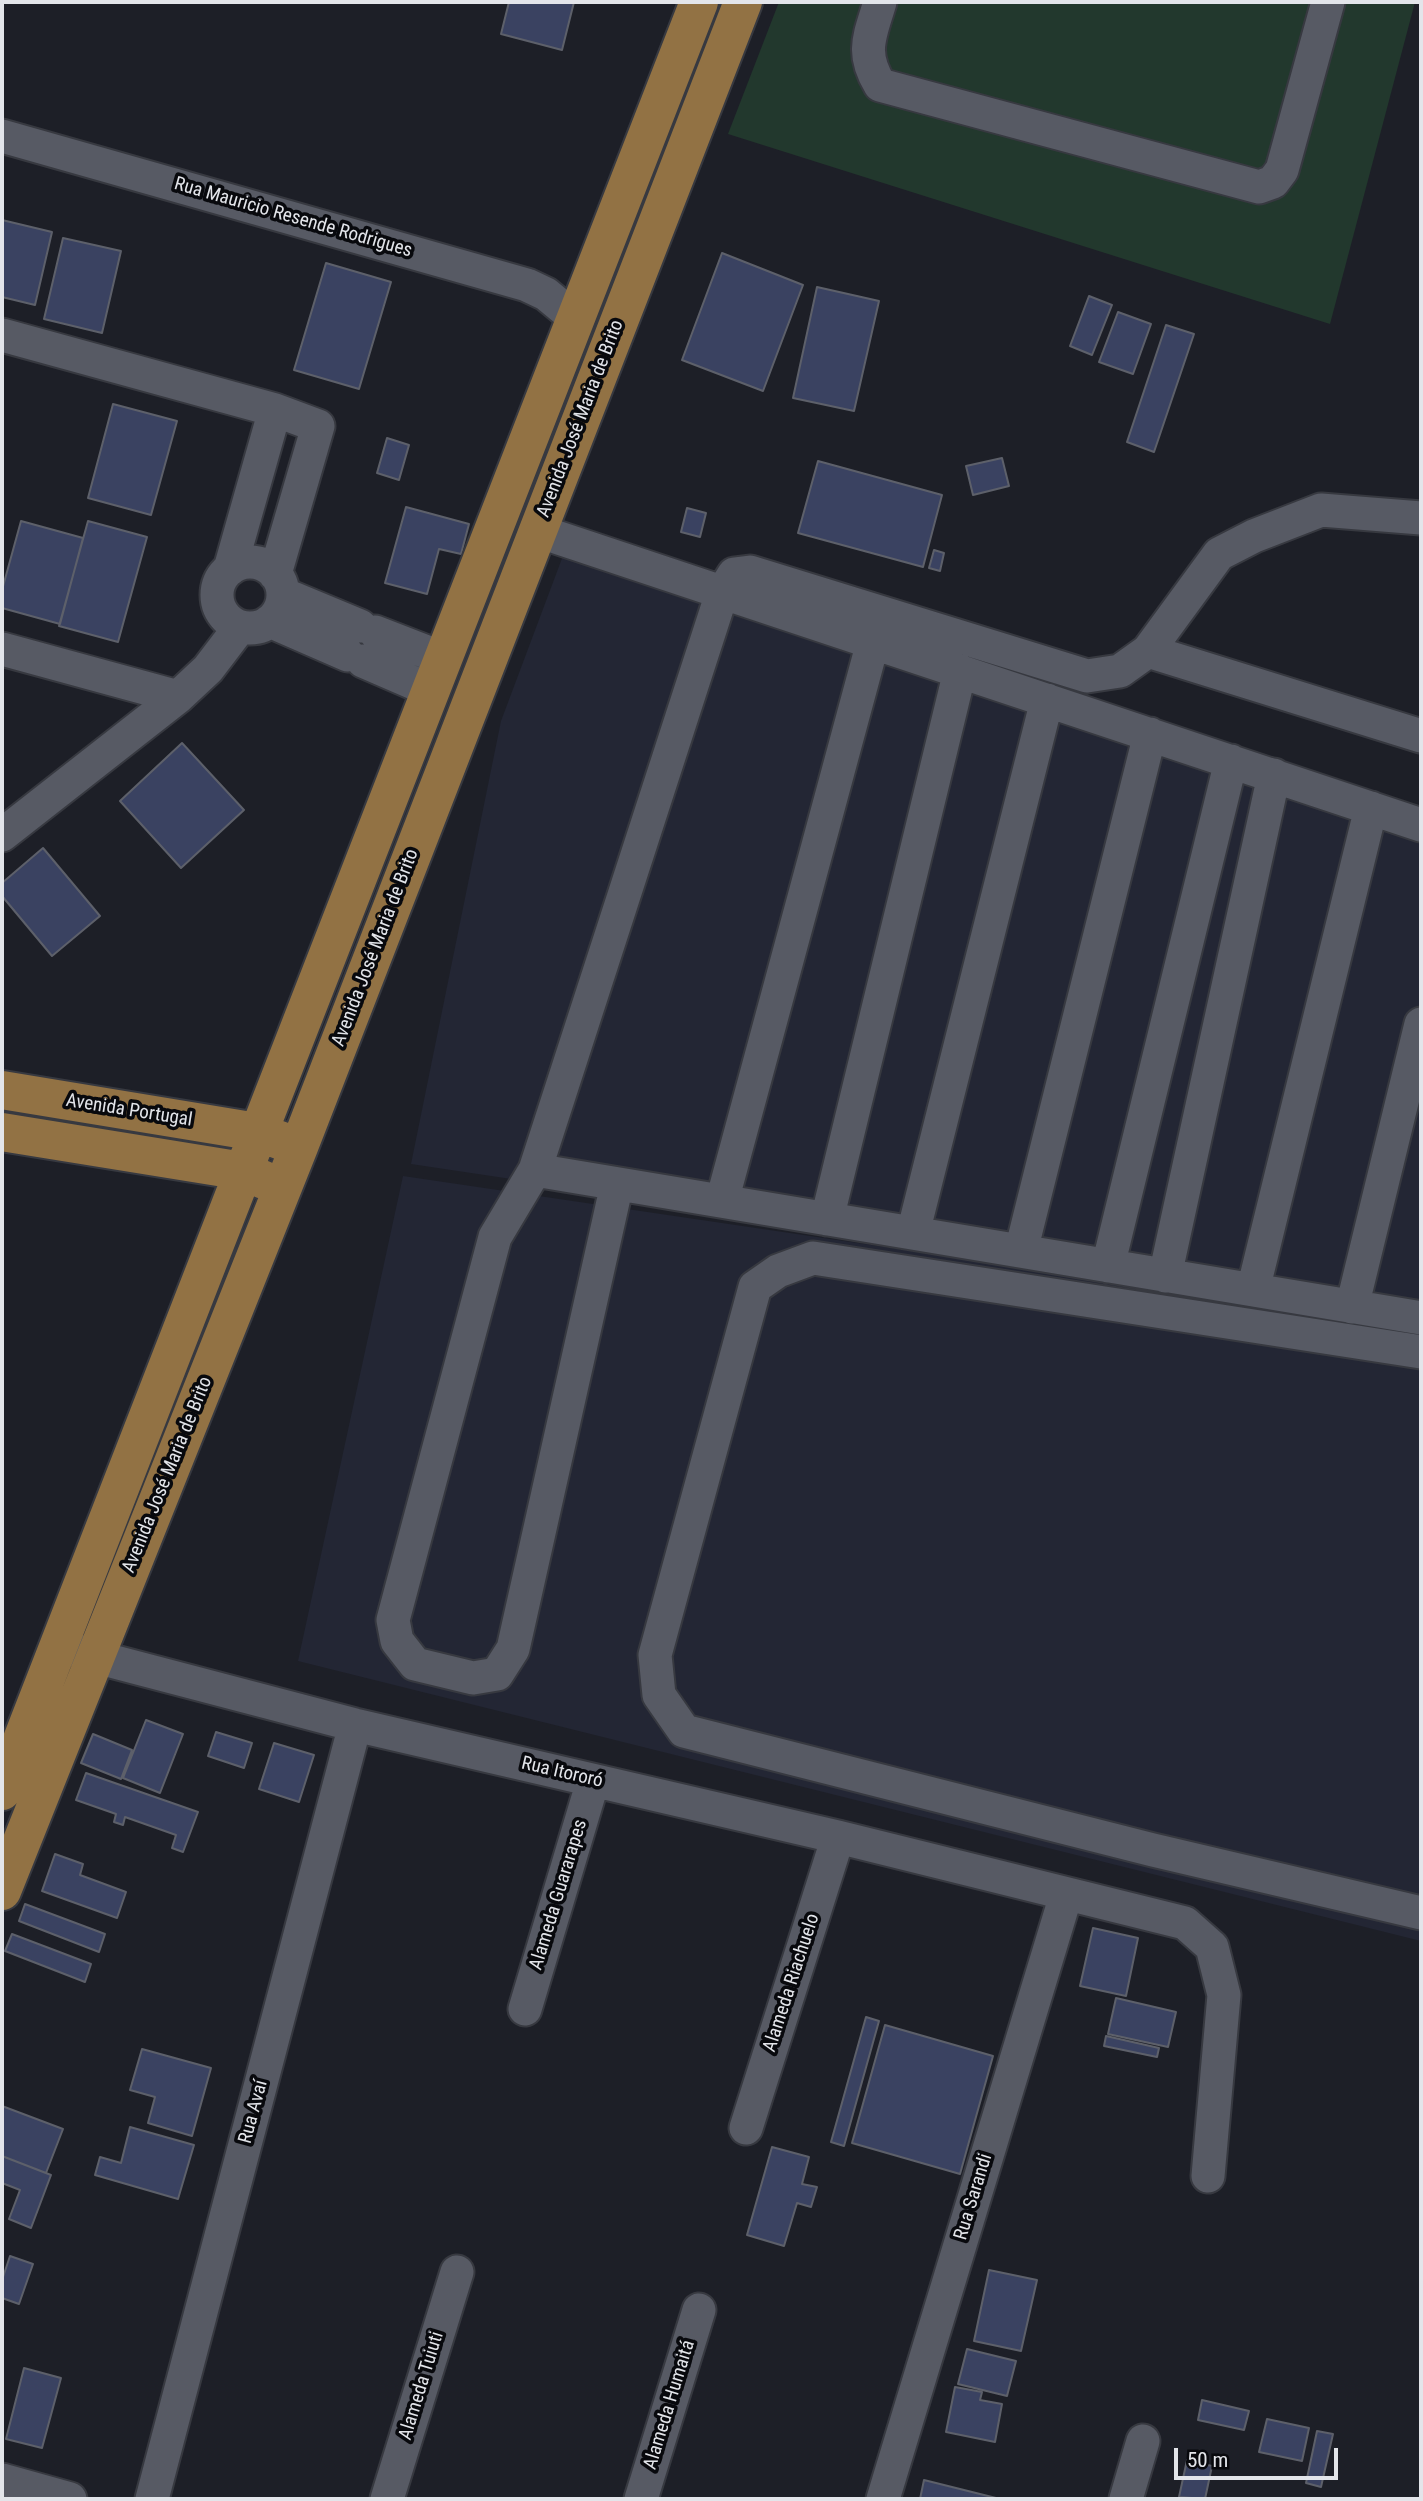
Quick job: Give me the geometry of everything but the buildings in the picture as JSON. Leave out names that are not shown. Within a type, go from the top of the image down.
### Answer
[{"type":"main road","name":"Avenida José Maria de Brito","points":[[2,1791],[699,2]]},
{"type":"main road","name":"Avenida José Maria de Brito","points":[[2,1891],[299,1147],[743,2]]},
{"type":"main road","name":"Avenida Portugal","points":[[2,1090],[257,1132],[299,1147]]},
{"type":"main road","points":[[2,1132],[243,1171],[281,1188]]},
{"type":"street","points":[[880,2],[869,41],[869,67],[880,85],[1259,187],[1273,182],[1282,170],[1328,2]]},
{"type":"street","name":"Rua Mauricio Resende Rodrigues","points":[[2,136],[527,285],[546,294],[575,318]]},
{"type":"street","points":[[2,335],[275,410],[318,426],[267,604],[208,669],[178,697],[2,835]]},
{"type":"street","points":[[275,410],[230,569],[219,585],[219,606],[231,622],[267,604],[436,674]]},
{"type":"street","points":[[617,1184],[513,1648],[497,1674],[473,1678],[415,1664],[397,1641],[393,1620],[495,1237],[535,1170],[722,593],[734,574],[750,572],[1087,676],[1119,671],[1148,650],[1219,554],[1254,536],[1321,510],[1421,519]]},
{"type":"street","points":[[538,531],[1421,825]]},
{"type":"street","points":[[230,569],[249,563],[268,568],[267,604]]},
{"type":"street","points":[[722,1201],[873,642]]},
{"type":"street","points":[[2,649],[178,697]]},
{"type":"street","points":[[1148,650],[1421,736]]},
{"type":"street","points":[[827,1219],[960,671]]},
{"type":"street","points":[[914,1234],[1047,700]]},
{"type":"street","points":[[1021,1251],[1150,734]]},
{"type":"street","points":[[1108,1266],[1231,761]]},
{"type":"street","points":[[1165,1276],[1274,775]]},
{"type":"street","points":[[1253,1290],[1371,808]]},
{"type":"street","points":[[1352,1307],[1421,1024]]},
{"type":"street","points":[[535,1170],[1421,1318]]},
{"type":"street","points":[[1421,1352],[813,1258],[778,1271],[755,1287],[655,1655],[659,1695],[684,1731],[1139,1846],[1421,1913]]},
{"type":"street","name":"Rua Itororó","points":[[59,1645],[355,1725],[838,1837],[1185,1923],[1212,1947],[1224,1995],[1208,2176]]},
{"type":"street","name":"Rua Avaí","points":[[152,2499],[355,1725]]},
{"type":"street","name":"Alameda Guararapes","points":[[524,2009],[593,1781]]},
{"type":"street","name":"Alameda Riachuelo","points":[[746,2128],[838,1837]]},
{"type":"street","name":"Rua Sarandi","points":[[883,2499],[1066,1895]]},
{"type":"street","name":"Alameda Tuiuti","points":[[387,2499],[457,2272]]},
{"type":"street","name":"Alameda Humaitá","points":[[641,2499],[699,2310]]},
{"type":"street","points":[[1126,2499],[1143,2441]]},
{"type":"street","points":[[2,2480],[70,2499]]},
{"type":"shaded area","points":[[567,545],[1421,831],[1421,1315],[411,1164],[501,721]]},
{"type":"shaded area","points":[[403,1176],[1421,1326],[1421,1941],[298,1661]]},
{"type":"green space","points":[[779,2],[1415,2],[1330,324],[728,134]]}]
